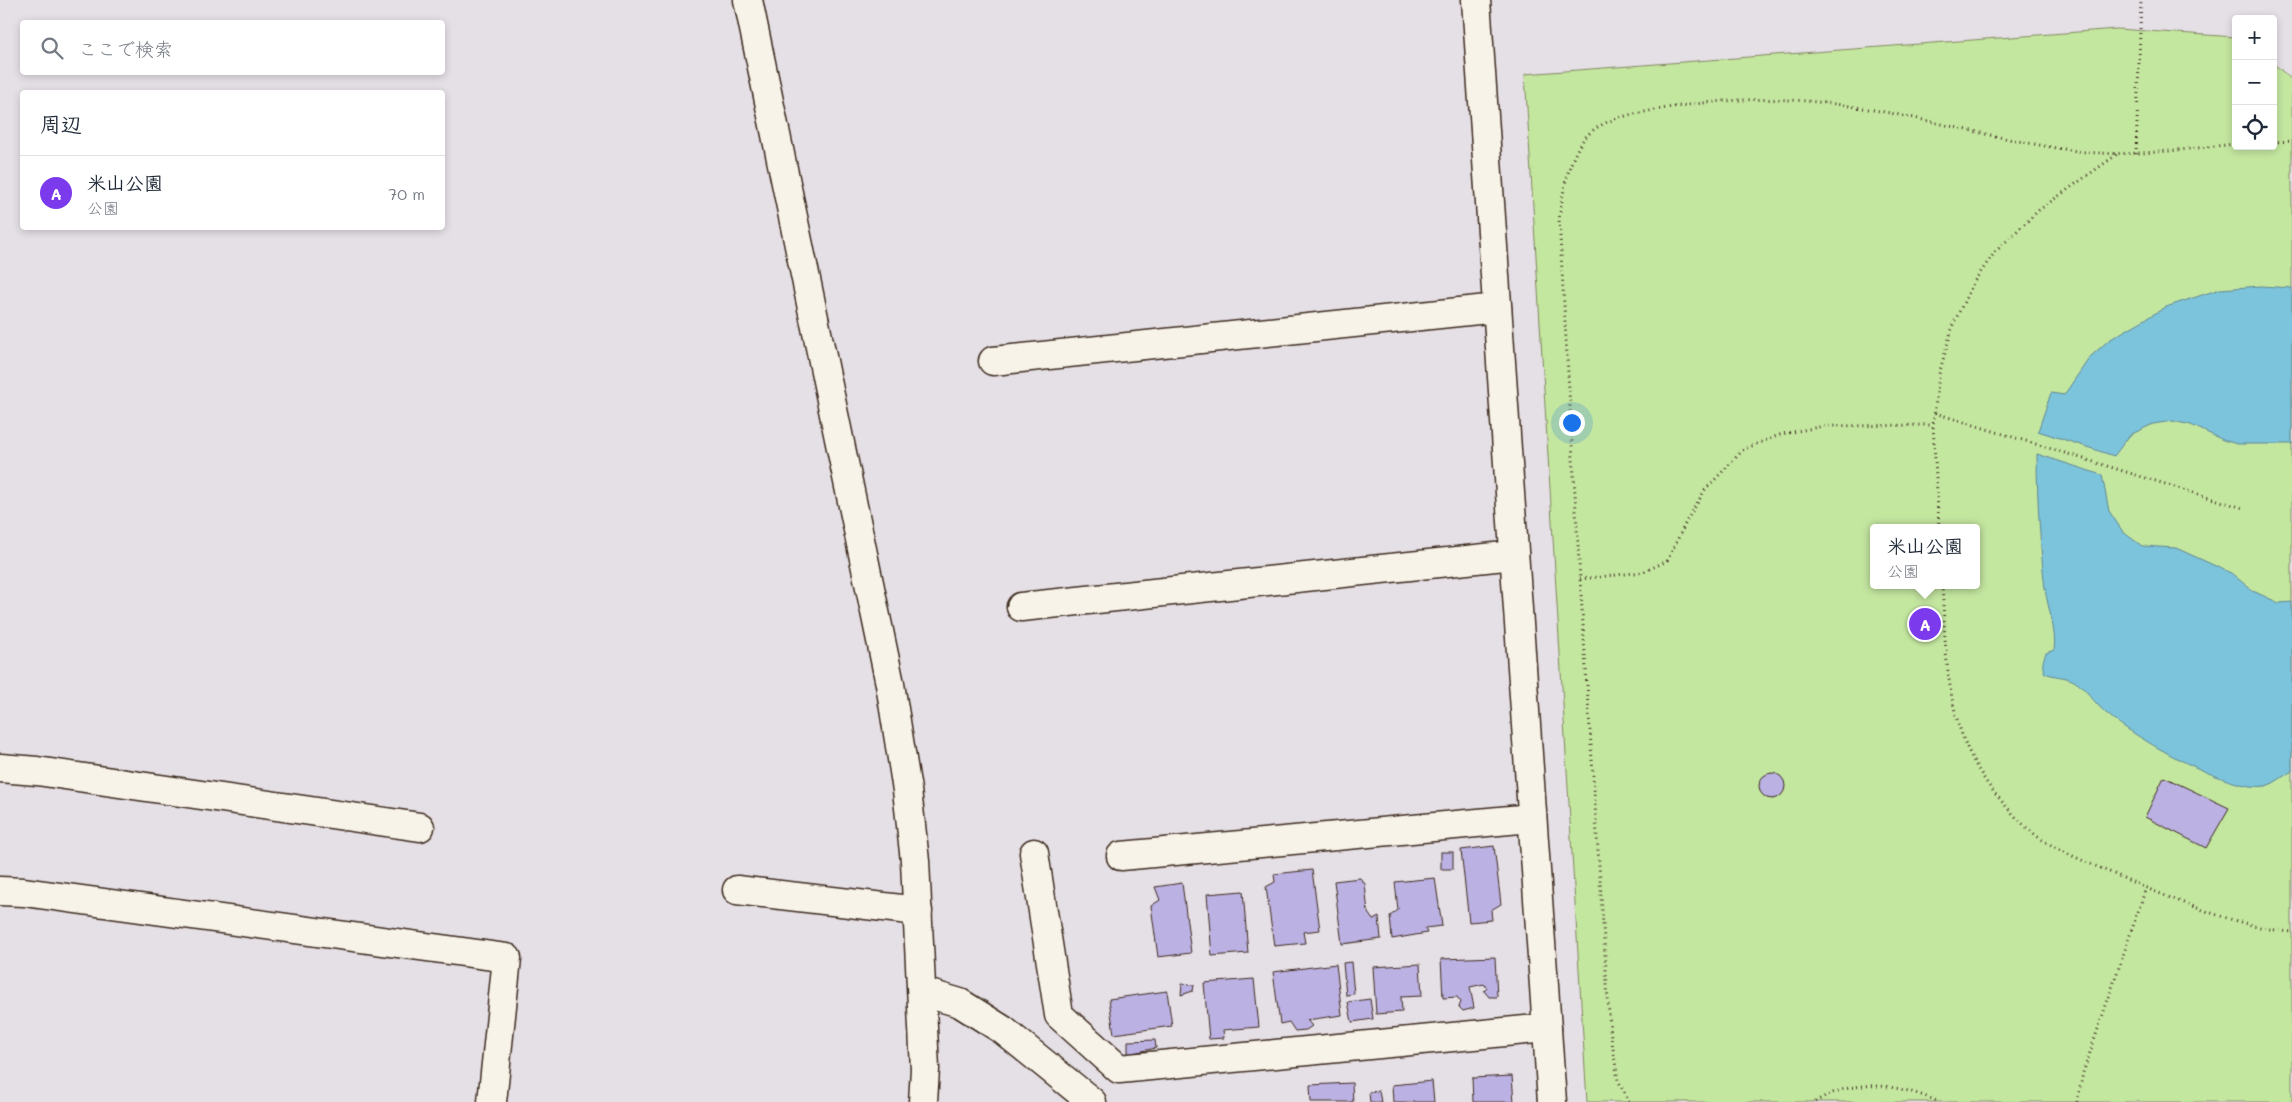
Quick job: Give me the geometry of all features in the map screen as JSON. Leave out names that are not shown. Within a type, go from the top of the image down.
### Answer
[{"type":"street","points":[[748,0],[890,684],[907,790],[915,860],[918,911],[926,1069],[923,1102]]},
{"type":"street","points":[[1476,0],[1552,1102]]},
{"type":"street","points":[[993,361],[1497,308]]},
{"type":"street","points":[[1021,607],[1514,555]]},
{"type":"street","points":[[0,768],[47,773],[420,827]]},
{"type":"street","points":[[1121,856],[1532,818]]},
{"type":"street","points":[[1034,853],[1059,1015],[1119,1069],[1547,1028]]},
{"type":"street","points":[[737,890],[918,911]]},
{"type":"street","points":[[0,891],[24,892],[507,958],[492,1102]]},
{"type":"street","points":[[922,992],[960,1003],[1003,1030],[1092,1102]]},
{"type":"path","points":[[2136,154],[2141,0]]},
{"type":"path","points":[[1629,1102],[1618,1080],[1610,1030],[1580,579],[1559,218],[1565,180],[1582,142],[1603,123],[1670,108],[1724,101],[1762,99],[1806,100],[1865,109],[2037,145],[2080,151],[2136,154],[2232,144]]},
{"type":"path","points":[[2277,142],[2292,141]]},
{"type":"path","points":[[1939,524],[1933,425],[1939,374],[1954,326],[1973,283],[1995,252],[2039,210],[2119,153]]},
{"type":"path","points":[[1935,413],[2243,508]]},
{"type":"path","points":[[1580,579],[1643,572],[1667,561],[1687,520],[1705,490],[1744,449],[1782,434],[1824,426],[1933,425]]},
{"type":"path","points":[[1942,589],[1947,677],[1957,724],[1973,763],[1990,790],[2013,815],[2042,839],[2064,852],[2146,888],[2238,920],[2292,932]]},
{"type":"path","points":[[2077,1102],[2083,1073],[2146,888]]},
{"type":"path","points":[[1815,1102],[1829,1093],[1852,1086],[1872,1085],[1897,1088],[1939,1102]]},
{"type":"green space","points":[[2117,29],[2232,37],[2232,150],[2277,150],[2277,67],[2292,80],[2292,1102],[1587,1102],[1525,74]]},
{"type":"water","points":[[2261,286],[2292,288],[2292,444],[2237,444],[2223,440],[2191,425],[2173,421],[2153,424],[2130,435],[2114,456],[2038,431],[2051,393],[2064,395],[2090,357],[2109,340],[2166,307],[2220,289]]},
{"type":"water","points":[[2037,454],[2102,475],[2109,511],[2123,532],[2142,546],[2176,548],[2231,573],[2253,591],[2279,603],[2292,602],[2292,771],[2266,786],[2250,786],[2207,772],[2137,736],[2102,709],[2074,681],[2045,673],[2044,658],[2046,653],[2054,650],[2055,643],[2045,589],[2038,505]]},
{"type":"building","points":[[1772,773],[1781,777],[1785,786],[1781,795],[1772,799],[1763,795],[1759,786],[1763,777]]},
{"type":"building","points":[[2164,777],[2229,808],[2206,848],[2145,817]]},
{"type":"building","points":[[1494,846],[1501,904],[1491,910],[1492,920],[1469,922],[1461,850]]},
{"type":"building","points":[[1441,852],[1453,852],[1453,869],[1441,869]]},
{"type":"building","points":[[1312,870],[1320,930],[1303,932],[1305,943],[1274,946],[1266,887],[1275,882],[1274,874]]},
{"type":"building","points":[[1360,878],[1365,884],[1368,913],[1373,920],[1379,917],[1381,939],[1342,944],[1334,881]]},
{"type":"building","points":[[1435,878],[1442,926],[1425,928],[1427,933],[1392,939],[1390,916],[1398,910],[1395,882]]},
{"type":"building","points":[[1182,883],[1191,953],[1158,957],[1151,906],[1160,900],[1155,887]]},
{"type":"building","points":[[1243,891],[1248,953],[1212,956],[1207,894]]},
{"type":"building","points":[[1495,957],[1497,997],[1489,997],[1484,991],[1487,988],[1484,984],[1470,987],[1474,1008],[1463,1011],[1459,1007],[1461,1002],[1457,997],[1443,998],[1441,959]]},
{"type":"building","points":[[1351,962],[1354,994],[1346,995],[1343,963]]},
{"type":"building","points":[[1336,964],[1342,1015],[1307,1020],[1312,1026],[1306,1030],[1295,1031],[1289,1022],[1280,1024],[1273,972]]},
{"type":"building","points":[[1420,964],[1422,996],[1401,997],[1402,1012],[1376,1014],[1373,967]]},
{"type":"building","points":[[1254,979],[1259,1027],[1223,1030],[1224,1038],[1209,1039],[1204,983]]},
{"type":"building","points":[[1182,984],[1194,985],[1193,991],[1181,995]]},
{"type":"building","points":[[1167,991],[1172,1026],[1114,1034],[1109,999]]},
{"type":"building","points":[[1370,999],[1373,1019],[1352,1022],[1348,1002]]},
{"type":"building","points":[[1155,1040],[1156,1048],[1128,1054],[1128,1041]]},
{"type":"building","points":[[1512,1076],[1514,1102],[1473,1102],[1472,1078]]},
{"type":"building","points":[[1432,1081],[1434,1102],[1393,1102],[1392,1085]]},
{"type":"building","points":[[1352,1083],[1353,1102],[1311,1102],[1310,1085]]},
{"type":"building","points":[[1379,1091],[1381,1102],[1370,1102],[1369,1092]]},
{"type":"place","name":"米山公園","points":[[1925,624]]}]
